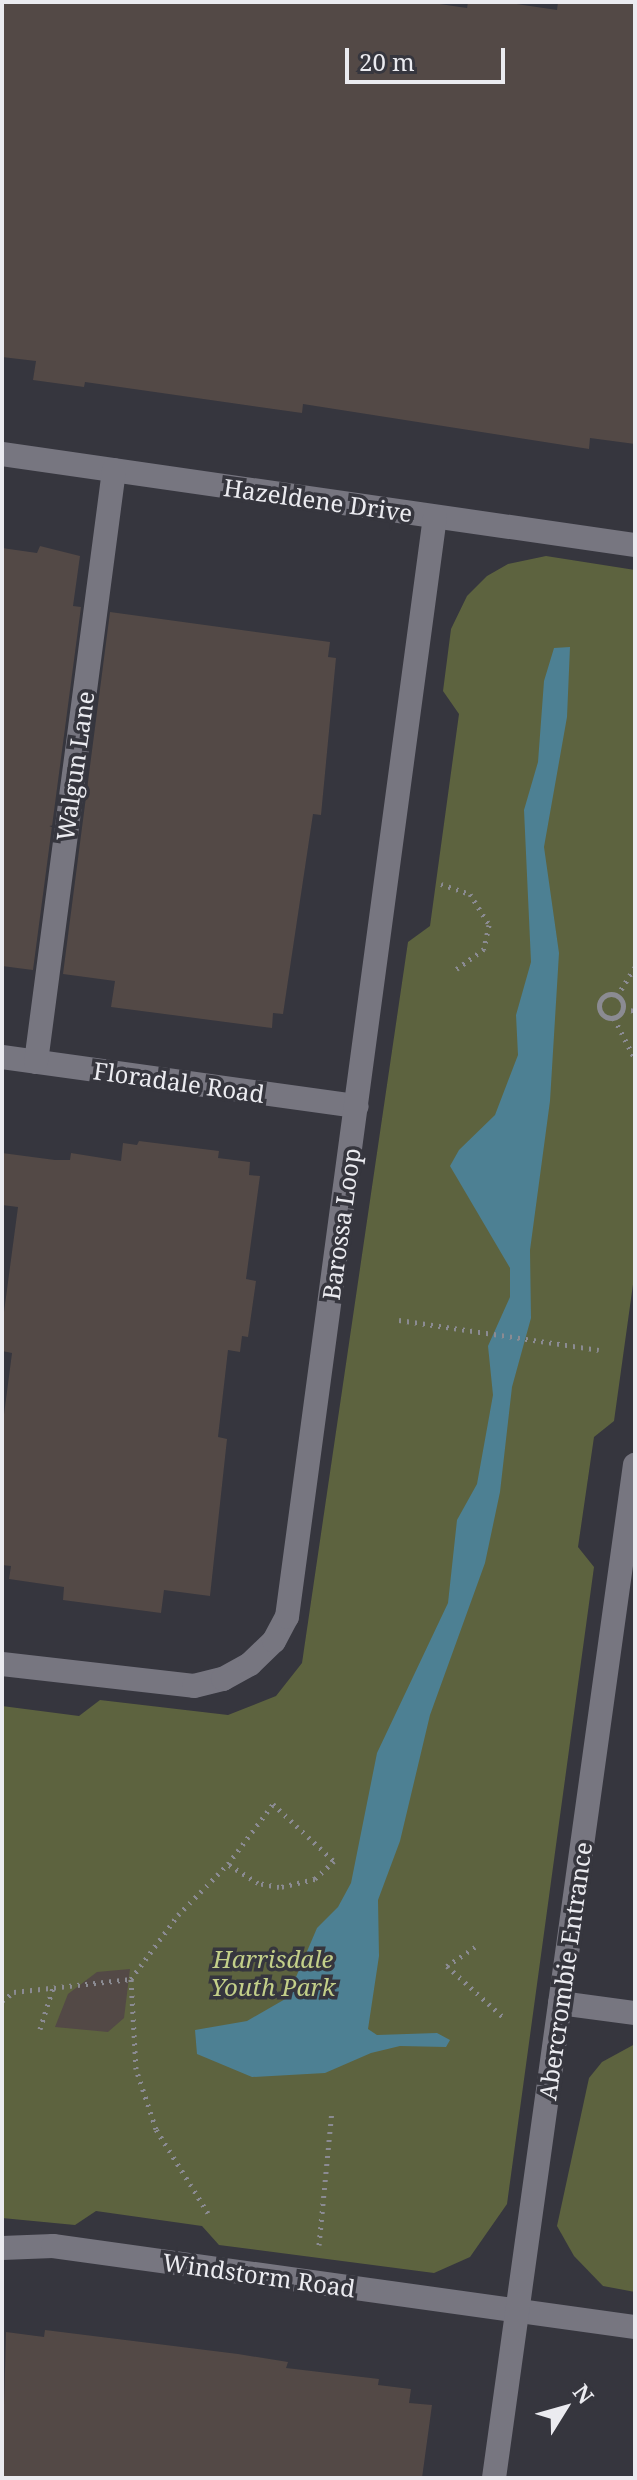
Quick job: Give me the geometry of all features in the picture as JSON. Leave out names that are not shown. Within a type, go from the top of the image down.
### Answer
[{"type":"street","name":"Hazeldene Drive","points":[[2,454],[635,545]]},
{"type":"street","name":"Walgun Lane","points":[[36,1062],[114,470]]},
{"type":"street","name":"Barossa Loop","points":[[2,1664],[194,1686],[223,1679],[250,1664],[281,1631],[292,1600],[435,517]]},
{"type":"street","name":"Floradale Road","points":[[2,1057],[357,1106]]},
{"type":"street","name":"Abercrombie Entrance","points":[[494,2478],[635,1465]]},
{"type":"street","points":[[560,2003],[635,2013]]},
{"type":"street","name":"Windstorm Road","points":[[2,2248],[53,2246],[635,2327]]},
{"type":"path","points":[[441,884],[470,894],[489,925],[484,949],[456,969]]},
{"type":"path","points":[[617,996],[635,967]]},
{"type":"path","points":[[614,1018],[605,1017],[599,1006],[605,995],[617,996]]},
{"type":"path","points":[[617,996],[623,1009]]},
{"type":"path","points":[[623,1009],[635,1011]]},
{"type":"path","points":[[614,1018],[623,1009]]},
{"type":"path","points":[[614,1018],[635,1059]]},
{"type":"path","points":[[399,1320],[599,1350]]},
{"type":"path","points":[[208,2213],[156,2129],[136,2069],[131,1979],[178,1915],[228,1864],[273,1804],[334,1861],[315,1879],[288,1887],[258,1883],[228,1864]]},
{"type":"path","points":[[475,1947],[447,1966],[503,2017]]},
{"type":"path","points":[[2,2001],[14,1992],[131,1979]]},
{"type":"path","points":[[40,2029],[54,1988]]},
{"type":"path","points":[[319,2235],[332,2111]]},
{"type":"green space","name":"Harrisdale Youth Park","points":[[546,556],[635,570],[635,1270],[614,1421],[594,1437],[578,1547],[594,1567],[507,2204],[470,2257],[434,2273],[219,2245],[202,2226],[96,2211],[75,2225],[2,2218],[2,1706],[79,1716],[100,1700],[228,1715],[276,1696],[302,1663],[408,942],[430,926],[459,714],[443,691],[451,629],[467,596],[487,576],[508,564]]},
{"type":"green space","points":[[635,2044],[635,2292],[603,2286],[574,2256],[557,2226],[589,2078],[602,2062]]},
{"type":"water","points":[[570,647],[567,717],[544,847],[559,953],[550,1101],[530,1250],[531,1318],[512,1387],[500,1492],[485,1563],[430,1715],[400,1841],[378,1900],[379,1956],[368,2029],[377,2035],[437,2033],[450,2040],[446,2047],[400,2046],[371,2053],[325,2073],[252,2077],[197,2054],[195,2030],[247,2021],[287,1998],[317,1928],[338,1907],[351,1883],[377,1753],[448,1603],[457,1520],[477,1484],[493,1395],[488,1346],[510,1297],[510,1268],[450,1166],[459,1150],[495,1115],[518,1055],[516,1015],[531,962],[524,810],[538,762],[544,681],[554,648]]},
{"type":"building","points":[[2,2],[426,2],[467,8],[468,2],[503,2],[557,10],[558,2],[635,2],[635,444],[590,438],[589,449],[303,404],[302,413],[85,382],[84,387],[33,380],[36,361],[2,357]]},
{"type":"building","points":[[40,546],[80,556],[73,606],[81,607],[33,970],[2,966],[2,548],[37,553]]},
{"type":"building","points":[[110,612],[330,642],[328,657],[336,658],[321,815],[313,814],[283,1014],[273,1013],[272,1028],[111,1007],[115,981],[63,974]]},
{"type":"building","points":[[139,1141],[219,1151],[218,1158],[250,1162],[249,1175],[260,1176],[246,1279],[256,1281],[248,1337],[242,1336],[240,1352],[228,1350],[218,1437],[227,1439],[210,1596],[164,1590],[161,1613],[63,1600],[64,1587],[9,1579],[11,1566],[2,1565],[2,1430],[12,1353],[2,1351],[2,1327],[18,1207],[2,1205],[2,1153],[70,1160],[71,1153],[121,1161],[123,1143],[137,1145]]},
{"type":"building","points":[[130,1969],[124,2018],[108,2032],[55,2027],[68,1994],[97,1972]]},
{"type":"building","points":[[45,2330],[288,2362],[286,2368],[379,2379],[378,2385],[411,2389],[409,2403],[432,2405],[422,2478],[2,2478],[6,2332],[44,2337]]}]
